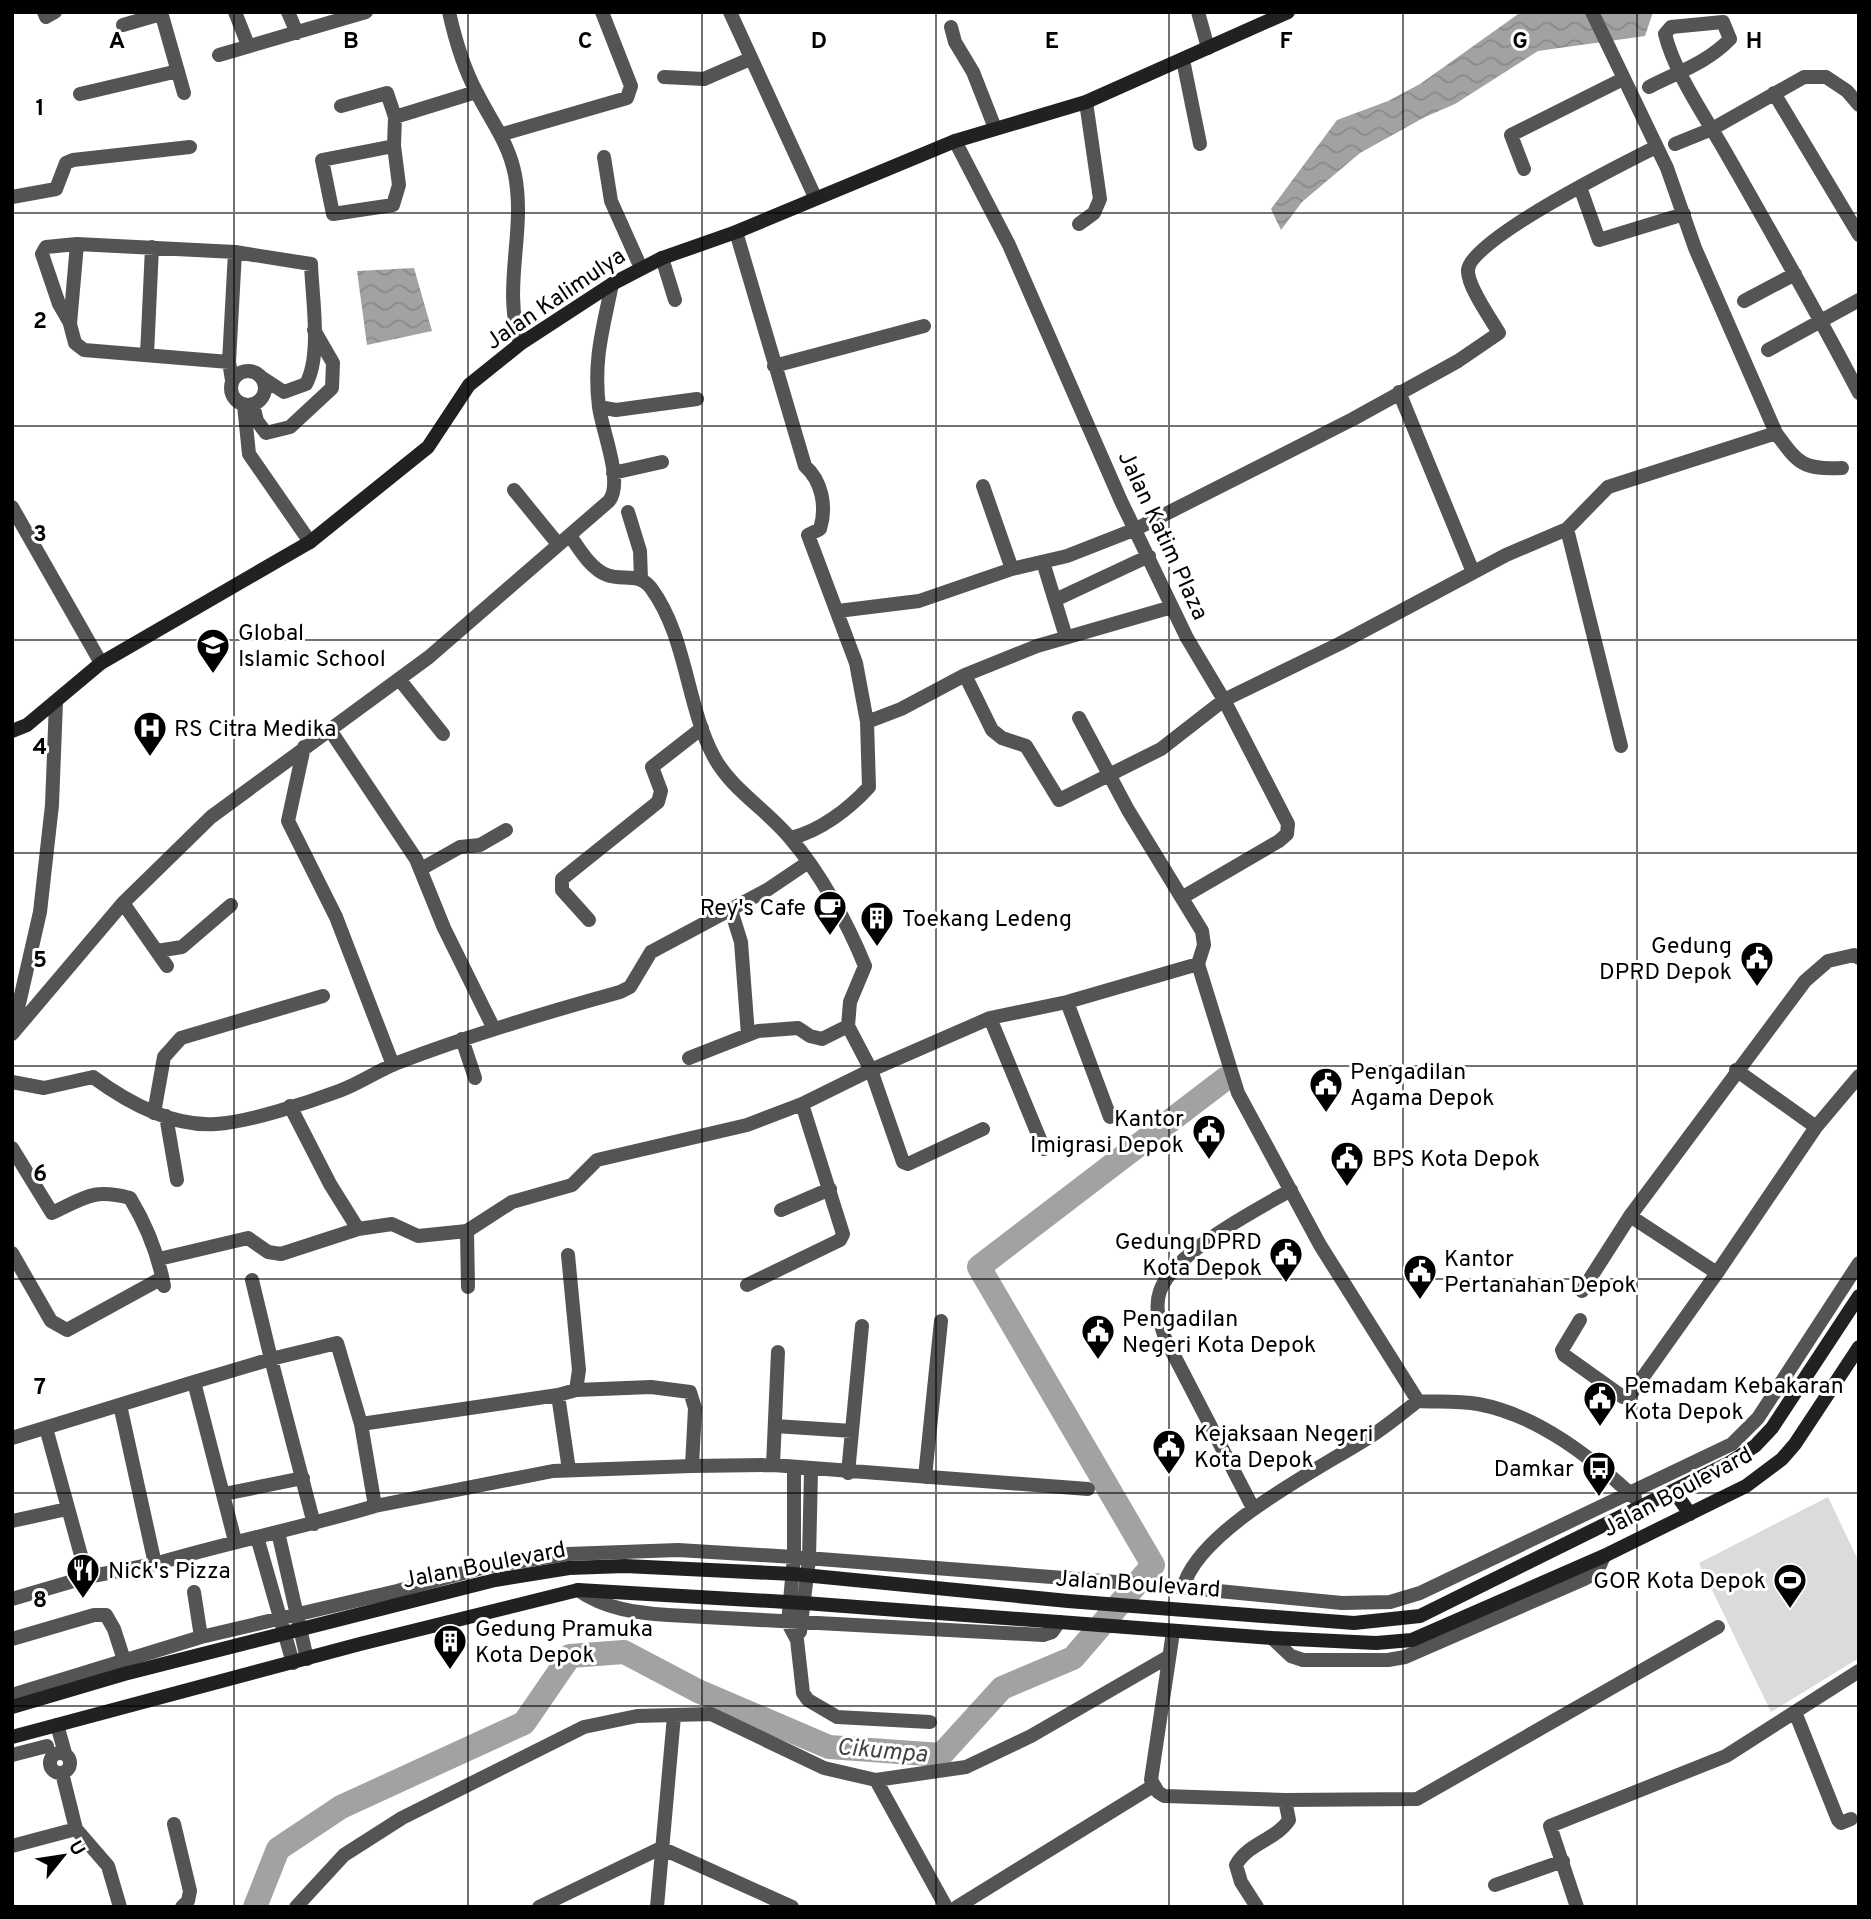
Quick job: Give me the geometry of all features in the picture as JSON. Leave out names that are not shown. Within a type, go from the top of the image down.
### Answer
[{"type":"main road","name":"Jalan Kalimulya","points":[[12,731],[27,725],[101,663],[310,542],[428,447],[469,385],[520,344],[612,284],[662,258],[736,232],[955,141],[1086,102],[1287,12]]},
{"type":"main road","name":"Jalan Boulevard","points":[[12,1707],[284,1633],[299,1621],[495,1580],[569,1568],[625,1566],[793,1574],[1068,1601],[1354,1623],[1420,1616],[1729,1463],[1763,1437],[1859,1297]]},
{"type":"main road","name":"Jalan Boulevard","points":[[12,1737],[579,1590],[804,1603],[1272,1638],[1376,1643],[1412,1640],[1604,1556],[1746,1486],[1782,1459],[1856,1355]]},
{"type":"main road","points":[[1674,1491],[1690,1514]]},
{"type":"main road","points":[[1063,1623],[1068,1601]]},
{"type":"street","points":[[44,12],[46,17],[55,12]]},
{"type":"street","points":[[235,12],[248,45]]},
{"type":"street","points":[[288,12],[297,33]]},
{"type":"street","points":[[449,12],[476,92],[503,134],[515,173],[520,215],[510,295],[520,344]]},
{"type":"street","points":[[503,134],[627,98],[631,86],[602,12]]},
{"type":"street","points":[[730,12],[815,197]]},
{"type":"street","points":[[1198,12],[1208,48]]},
{"type":"street","points":[[1592,12],[1656,147],[1722,313],[1776,433],[1796,460],[1810,468],[1842,468]]},
{"type":"street","points":[[123,25],[161,13],[184,93]]},
{"type":"street","points":[[219,55],[368,13]]},
{"type":"street","points":[[1649,87],[1681,70],[1713,57],[1730,39],[1723,22],[1671,27],[1665,34],[1668,48],[1681,70],[1712,129],[1821,320],[1859,393]]},
{"type":"street","points":[[951,27],[955,42],[973,72],[995,128]]},
{"type":"street","points":[[664,77],[704,79],[750,59]]},
{"type":"street","points":[[1183,60],[1200,144]]},
{"type":"street","points":[[80,94],[178,71]]},
{"type":"street","points":[[1675,144],[1712,129],[1804,77],[1826,77],[1847,92],[1859,105]]},
{"type":"street","points":[[1524,169],[1511,135],[1623,79]]},
{"type":"street","points":[[395,117],[476,92]]},
{"type":"street","points":[[341,106],[387,93],[395,117],[394,146],[399,185],[393,205],[333,214],[322,160],[394,146]]},
{"type":"street","points":[[1774,93],[1859,235]]},
{"type":"street","points":[[1079,224],[1094,213],[1100,199],[1086,102]]},
{"type":"street","name":"Jalan Katim Plaza","points":[[955,141],[1009,245],[1172,607],[1288,824],[1287,834],[1183,897]]},
{"type":"street","points":[[12,197],[57,188],[66,163],[73,160],[190,147]]},
{"type":"street","points":[[838,611],[919,601],[1136,530],[1353,419],[1458,361],[1499,334],[1469,276],[1469,265],[1478,253],[1506,232],[1580,187],[1656,147]]},
{"type":"street","points":[[604,157],[611,201],[641,268]]},
{"type":"street","points":[[1580,187],[1599,240],[1684,214]]},
{"type":"street","points":[[736,232],[805,466],[816,477],[825,514],[820,529],[808,536],[856,663],[867,722],[869,787],[855,803],[805,834],[791,838]]},
{"type":"street","points":[[70,324],[77,244]]},
{"type":"street","points":[[229,362],[84,350],[75,343],[70,324],[59,304],[42,254],[46,247],[77,244],[235,252],[311,264],[314,330],[312,374],[306,384],[284,392],[247,371],[232,380]]},
{"type":"street","points":[[147,355],[152,247]]},
{"type":"street","points":[[235,252],[229,362],[232,393],[248,405],[266,433],[290,427],[332,388],[333,363],[314,330]]},
{"type":"street","points":[[662,258],[675,300]]},
{"type":"street","points":[[1744,301],[1795,274]]},
{"type":"street","points":[[12,1033],[123,903],[211,817],[429,657],[614,495],[613,473],[599,407],[596,355],[612,284]]},
{"type":"street","points":[[1768,350],[1859,300]]},
{"type":"street","points":[[774,366],[924,326]]},
{"type":"street","points":[[248,405],[263,397],[261,377]]},
{"type":"street","points":[[1399,392],[1473,572]]},
{"type":"street","points":[[599,407],[616,410],[697,399]]},
{"type":"street","points":[[248,405],[249,454],[310,542]]},
{"type":"street","points":[[965,675],[992,730],[1002,738],[1026,746],[1059,800],[1100,782],[1161,749],[1224,700],[1339,645],[1473,572],[1567,529],[1608,487],[1776,433]]},
{"type":"street","points":[[613,473],[662,462]]},
{"type":"street","points":[[982,486],[1012,569]]},
{"type":"street","points":[[514,489],[564,541],[590,563],[607,575],[641,579],[651,588],[678,645],[702,728],[714,757],[727,776],[791,838],[852,933],[865,966],[850,1002],[848,1026],[871,1070],[903,1162],[908,1164],[984,1129]]},
{"type":"street","points":[[12,507],[101,663]]},
{"type":"street","points":[[628,512],[640,551],[641,579]]},
{"type":"street","points":[[1567,529],[1621,746]]},
{"type":"street","points":[[1055,600],[1149,556]]},
{"type":"street","points":[[1043,562],[1066,638]]},
{"type":"street","points":[[867,722],[901,709],[965,675],[1066,638],[1172,607]]},
{"type":"street","points":[[399,679],[443,734]]},
{"type":"street","points":[[12,1033],[40,912],[52,805],[56,702]]},
{"type":"street","points":[[1079,718],[1108,776],[1202,931],[1204,945],[1198,964],[1238,1093],[1387,1356],[1418,1401]]},
{"type":"street","points":[[589,920],[562,890],[562,879],[658,802],[661,791],[652,767],[702,728]]},
{"type":"street","points":[[330,730],[421,869],[444,928],[494,1027]]},
{"type":"street","points":[[303,747],[288,821],[336,917],[393,1065]]},
{"type":"street","points":[[421,869],[460,847],[480,845],[506,830]]},
{"type":"street","points":[[12,1082],[44,1088],[93,1077],[123,1099],[160,1114],[214,1125],[290,1106],[341,1091],[393,1065],[494,1027],[631,987],[651,952],[767,890],[807,863]]},
{"type":"street","points":[[123,903],[167,966]]},
{"type":"street","points":[[157,951],[182,947],[231,905]]},
{"type":"street","points":[[731,909],[741,942],[748,1035]]},
{"type":"street","points":[[1582,1292],[1630,1216],[1736,1070],[1815,969],[1840,957],[1854,955],[1859,958]]},
{"type":"street","points":[[159,1259],[248,1238],[268,1252],[281,1254],[358,1229],[392,1224],[418,1236],[467,1231],[512,1202],[572,1185],[597,1160],[747,1125],[802,1104],[871,1070],[990,1018],[1066,1002],[1198,964]]},
{"type":"street","points":[[177,1180],[160,1114],[164,1057],[181,1038],[323,996]]},
{"type":"street","points":[[1066,1002],[1110,1118]]},
{"type":"street","points":[[990,1018],[1044,1149]]},
{"type":"street","points":[[689,1058],[748,1035],[789,1028],[822,1039],[848,1026]]},
{"type":"street","points":[[461,1039],[475,1078]]},
{"type":"street","points":[[1736,1070],[1816,1127]]},
{"type":"street","points":[[1580,1320],[1562,1350],[1564,1355],[1617,1395],[1623,1397],[1631,1394],[1816,1127],[1859,1076]]},
{"type":"street","points":[[747,1285],[840,1240],[843,1234],[802,1104]]},
{"type":"street","points":[[290,1106],[330,1184],[358,1229]]},
{"type":"street","points":[[12,1148],[52,1213],[94,1193],[107,1192],[130,1198],[145,1224],[159,1259],[163,1282],[67,1330],[51,1321],[12,1253]]},
{"type":"street","points":[[781,1210],[830,1189]]},
{"type":"street","points":[[1253,1508],[1165,1338],[1156,1310],[1160,1291],[1182,1262],[1230,1224],[1291,1190]]},
{"type":"street","points":[[1630,1216],[1717,1273]]},
{"type":"street","points":[[467,1231],[468,1287]]},
{"type":"street","points":[[568,1255],[579,1370],[576,1390]]},
{"type":"street","points":[[12,1695],[201,1637],[281,1617],[299,1621],[489,1566],[568,1554],[678,1550],[1183,1588],[1342,1603],[1390,1602],[1420,1593],[1732,1444],[1758,1418],[1859,1263]]},
{"type":"street","points":[[252,1280],[314,1524]]},
{"type":"street","points":[[925,1476],[941,1321]]},
{"type":"street","points":[[848,1472],[862,1326]]},
{"type":"street","points":[[12,1438],[271,1359],[337,1343],[361,1424],[375,1506]]},
{"type":"street","points":[[774,1465],[778,1352]]},
{"type":"street","points":[[194,1382],[235,1541]]},
{"type":"street","points":[[361,1424],[558,1395],[576,1390],[651,1387],[690,1392],[695,1408],[692,1466]]},
{"type":"street","points":[[558,1395],[569,1469]]},
{"type":"street","points":[[1183,1588],[1186,1575],[1203,1555],[1253,1508],[1372,1435],[1418,1401],[1478,1404],[1509,1414],[1577,1450],[1605,1469],[1644,1506]]},
{"type":"street","points":[[120,1405],[155,1564]]},
{"type":"street","points":[[775,1426],[852,1431]]},
{"type":"street","points":[[46,1428],[87,1577]]},
{"type":"street","points":[[12,1599],[87,1577],[155,1564],[375,1506],[569,1469],[774,1465],[811,1470],[1088,1489]]},
{"type":"street","points":[[794,1468],[794,1557],[789,1602],[795,1623],[803,1693],[827,1714],[837,1717],[930,1722]]},
{"type":"street","points":[[795,1623],[804,1603],[810,1559],[811,1470]]},
{"type":"street","points":[[224,1494],[303,1478]]},
{"type":"street","points":[[12,1521],[67,1509]]},
{"type":"street","points":[[794,1515],[810,1515]]},
{"type":"street","points":[[278,1532],[299,1621],[300,1661]]},
{"type":"street","points":[[257,1537],[284,1633],[300,1661]]},
{"type":"street","points":[[268,1574],[288,1569]]},
{"type":"street","points":[[579,1590],[593,1600],[637,1613],[1043,1635],[1063,1623]]},
{"type":"street","points":[[194,1592],[201,1637]]},
{"type":"street","points":[[12,1639],[94,1615],[106,1615],[124,1660]]},
{"type":"street","points":[[1173,1632],[1150,1774],[1153,1786],[1164,1796],[1285,1800],[1417,1799],[1718,1627]]},
{"type":"street","points":[[296,1907],[344,1855],[402,1818],[584,1727],[637,1716],[711,1714],[824,1769],[876,1780],[966,1767],[1031,1736],[1168,1657]]},
{"type":"street","points":[[1577,1907],[1550,1826],[1726,1756],[1859,1671]]},
{"type":"street","points":[[1795,1712],[1838,1820],[1841,1822],[1852,1819]]},
{"type":"street","points":[[657,1907],[674,1716]]},
{"type":"street","points":[[57,1725],[70,1765],[62,1773]]},
{"type":"street","points":[[42,1729],[52,1769],[62,1773]]},
{"type":"street","points":[[12,1755],[65,1753]]},
{"type":"street","points":[[62,1773],[76,1829],[108,1866],[120,1907]]},
{"type":"street","points":[[876,1780],[946,1907]]},
{"type":"street","points":[[957,1907],[1153,1786]]},
{"type":"street","points":[[1257,1907],[1241,1882],[1236,1865],[1255,1845],[1284,1828],[1289,1820],[1285,1800]]},
{"type":"street","points":[[174,1824],[190,1891],[188,1901],[182,1907]]},
{"type":"street","points":[[12,1846],[76,1829]]},
{"type":"street","points":[[539,1907],[661,1848]]},
{"type":"street","points":[[661,1848],[792,1907]]},
{"type":"street","points":[[1495,1885],[1563,1861]]},
{"type":"shaded area","name":"GOR Kota Depok","points":[[1828,1497],[1859,1562],[1859,1658],[1771,1712],[1699,1563]]},
{"type":"water","points":[[1521,12],[1653,12],[1645,36],[1538,51],[1455,104],[1425,117],[1360,153],[1302,202],[1281,230],[1271,209],[1337,120],[1388,101],[1420,84]]},
{"type":"water","points":[[414,268],[432,331],[367,345],[357,271]]},
{"type":"waterway","name":"Cikumpa","points":[[255,1907],[278,1849],[341,1807],[524,1723],[570,1656],[624,1652],[698,1691],[829,1747],[941,1755],[1002,1688],[1073,1658],[1153,1565],[979,1267],[1225,1079]]},
{"type":"place","name":"Global Islamic School","points":[[213,675]]},
{"type":"place","name":"RS Citra Medika","points":[[150,758]]},
{"type":"place","name":"Rey's Cafe","points":[[830,937]]},
{"type":"place","name":"Toekang Ledeng","points":[[877,948]]},
{"type":"place","name":"Gedung DPRD Depok","points":[[1757,988]]},
{"type":"place","name":"Pengadilan Agama Depok","points":[[1326,1114]]},
{"type":"place","name":"Kantor Imigrasi Depok","points":[[1209,1161]]},
{"type":"place","name":"BPS Kota Depok","points":[[1347,1188]]},
{"type":"place","name":"Gedung DPRD Kota Depok","points":[[1286,1284]]},
{"type":"place","name":"Kantor Pertanahan Depok","points":[[1420,1301]]},
{"type":"place","name":"Pengadilan Negeri Kota Depok","points":[[1098,1361]]},
{"type":"place","name":"Pemadam Kebakaran Kota Depok","points":[[1600,1428]]},
{"type":"place","name":"Kejaksaan Negeri Kota Depok","points":[[1169,1476]]},
{"type":"place","name":"Damkar","points":[[1599,1498]]},
{"type":"place","name":"Nick's Pizza","points":[[83,1600]]},
{"type":"place","name":"GOR Kota Depok","points":[[1790,1610]]},
{"type":"place","name":"Gedung Pramuka Kota Depok","points":[[450,1671]]}]
